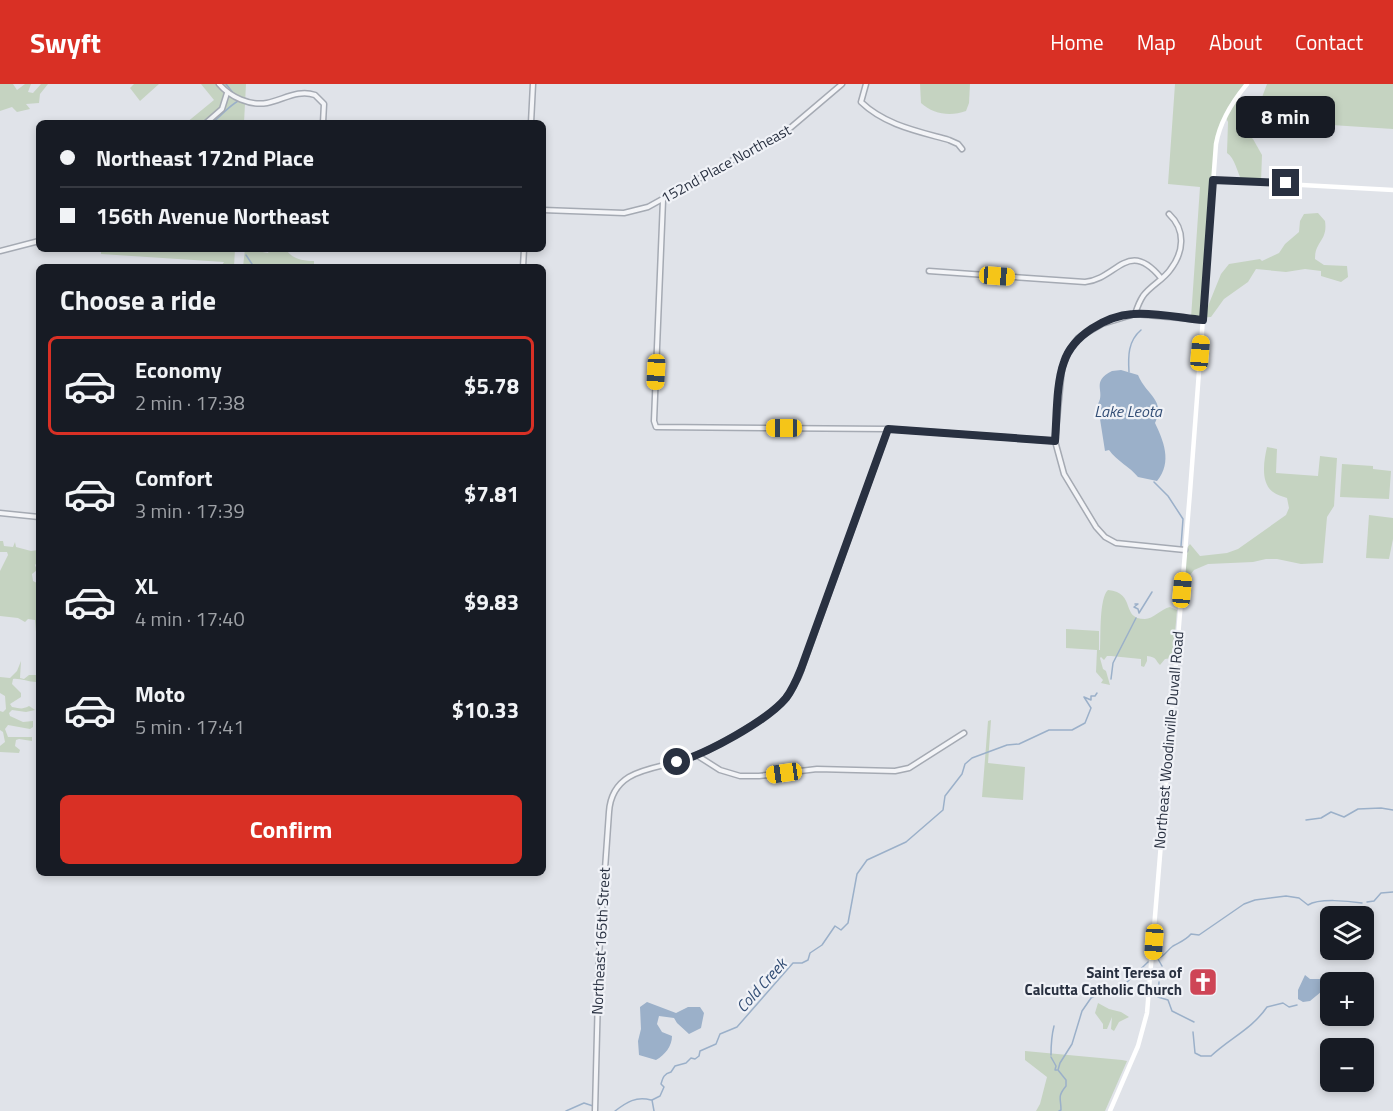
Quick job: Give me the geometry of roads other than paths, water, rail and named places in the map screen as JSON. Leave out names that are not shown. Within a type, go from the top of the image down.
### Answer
[{"type":"main road","name":"Northeast Woodinville Duvall Road","points":[[1110,1111],[1138,1046],[1148,1013],[1216,144],[1230,106],[1247,84]]},
{"type":"main road","points":[[1213,180],[1393,190]]},
{"type":"street","points":[[219,84],[227,93],[249,102],[263,103],[294,94],[310,93],[324,104],[322,120]]},
{"type":"street","points":[[531,120],[533,84]]},
{"type":"street","name":"152nd Place Northeast","points":[[546,210],[633,212],[663,200],[789,129],[842,84]]},
{"type":"street","points":[[866,84],[861,102],[871,112],[889,122],[949,140],[958,144],[962,149]]},
{"type":"street","points":[[209,120],[222,109],[227,93]]},
{"type":"street","points":[[663,200],[654,421],[656,427],[888,429],[1055,441]]},
{"type":"street","points":[[1135,314],[1144,294],[1171,270],[1182,243],[1180,231],[1169,214]]},
{"type":"street","points":[[0,251],[36,242]]},
{"type":"street","points":[[929,271],[1085,282],[1100,278],[1119,265],[1131,261],[1148,265],[1161,278]]},
{"type":"street","points":[[1185,550],[1116,543],[1102,534],[1064,474],[1055,441],[1061,372],[1064,360],[1078,338],[1120,317],[1135,314],[1203,320]]},
{"type":"street","points":[[888,429],[801,669],[790,692],[769,713],[697,755],[720,770],[740,776],[817,769],[895,771],[909,768],[964,733]]},
{"type":"street","points":[[0,513],[36,517]]},
{"type":"street","name":"Northeast 165th Street","points":[[595,1111],[599,955],[609,812],[613,793],[627,778],[645,770],[697,755]]},
{"type":"water","name":"Lake Leota","points":[[1121,370],[1138,375],[1157,403],[1158,415],[1155,423],[1166,459],[1162,474],[1157,481],[1138,477],[1109,450],[1105,451],[1100,419],[1101,404],[1098,404],[1100,383],[1105,375]]},
{"type":"water","points":[[1305,975],[1310,979],[1320,979],[1320,993],[1310,1001],[1303,1002],[1298,999],[1298,990]]},
{"type":"water","points":[[647,1002],[676,1013],[688,1007],[700,1007],[704,1013],[701,1028],[689,1034],[674,1018],[659,1016],[657,1024],[662,1032],[672,1036],[669,1047],[656,1060],[639,1055],[640,1007]]},
{"type":"waterway","points":[[226,84],[234,94]]},
{"type":"waterway","points":[[215,120],[238,101]]},
{"type":"waterway","points":[[246,255],[252,264]]},
{"type":"waterway","points":[[1129,372],[1131,344],[1141,330]]},
{"type":"waterway","points":[[1154,482],[1168,496],[1183,519],[1181,546]]},
{"type":"waterway","points":[[1135,604],[1138,604],[1134,607],[1139,613],[1152,592]]},
{"type":"waterway","points":[[1111,679],[1113,663],[1136,618]]},
{"type":"waterway","name":"Cold Creek","points":[[652,1100],[660,1096],[664,1087],[661,1084],[663,1078],[675,1066],[686,1063],[691,1058],[695,1059],[699,1056],[700,1051],[716,1044],[720,1034],[737,1027],[793,963],[808,960],[810,953],[822,945],[835,926],[841,930],[848,923],[857,874],[867,860],[906,842],[943,810],[945,796],[962,774],[965,764],[972,758],[1007,745],[1019,744],[1049,730],[1072,730],[1085,723],[1091,708],[1084,697],[1091,700],[1091,696],[1097,693]]},
{"type":"waterway","points":[[1306,820],[1321,818],[1331,812],[1344,817],[1358,809],[1393,810]]},
{"type":"waterway","points":[[1367,902],[1374,901],[1381,893],[1393,892]]},
{"type":"waterway","points":[[1156,959],[1191,934],[1199,935],[1244,904],[1255,900],[1286,896],[1299,898],[1308,905],[1326,901],[1362,903]]},
{"type":"waterway","points":[[1158,959],[1162,966]]},
{"type":"waterway","points":[[1059,1111],[1061,1110],[1060,1095],[1066,1086],[1066,1080],[1058,1070],[1072,1044],[1082,1011],[1091,998],[1104,990],[1126,983],[1148,962]]},
{"type":"waterway","points":[[1159,982],[1158,997],[1168,1000],[1172,1011],[1194,1022]]},
{"type":"waterway","points":[[1193,1032],[1195,1053],[1201,1056],[1211,1056],[1255,1021],[1267,1007],[1283,1003],[1289,1007],[1297,1005]]},
{"type":"waterway","points":[[1051,1055],[1054,1026]]},
{"type":"waterway","points":[[1051,1057],[1056,1066],[1055,1070],[1057,1070]]},
{"type":"waterway","points":[[615,1111],[632,1101],[651,1100]]},
{"type":"waterway","points":[[652,1100],[654,1111]]},
{"type":"waterway","points":[[566,1111],[584,1103],[593,1106]]},
{"type":"place","name":"Saint Teresa of Calcutta Catholic Church","points":[[1203,982]]}]
